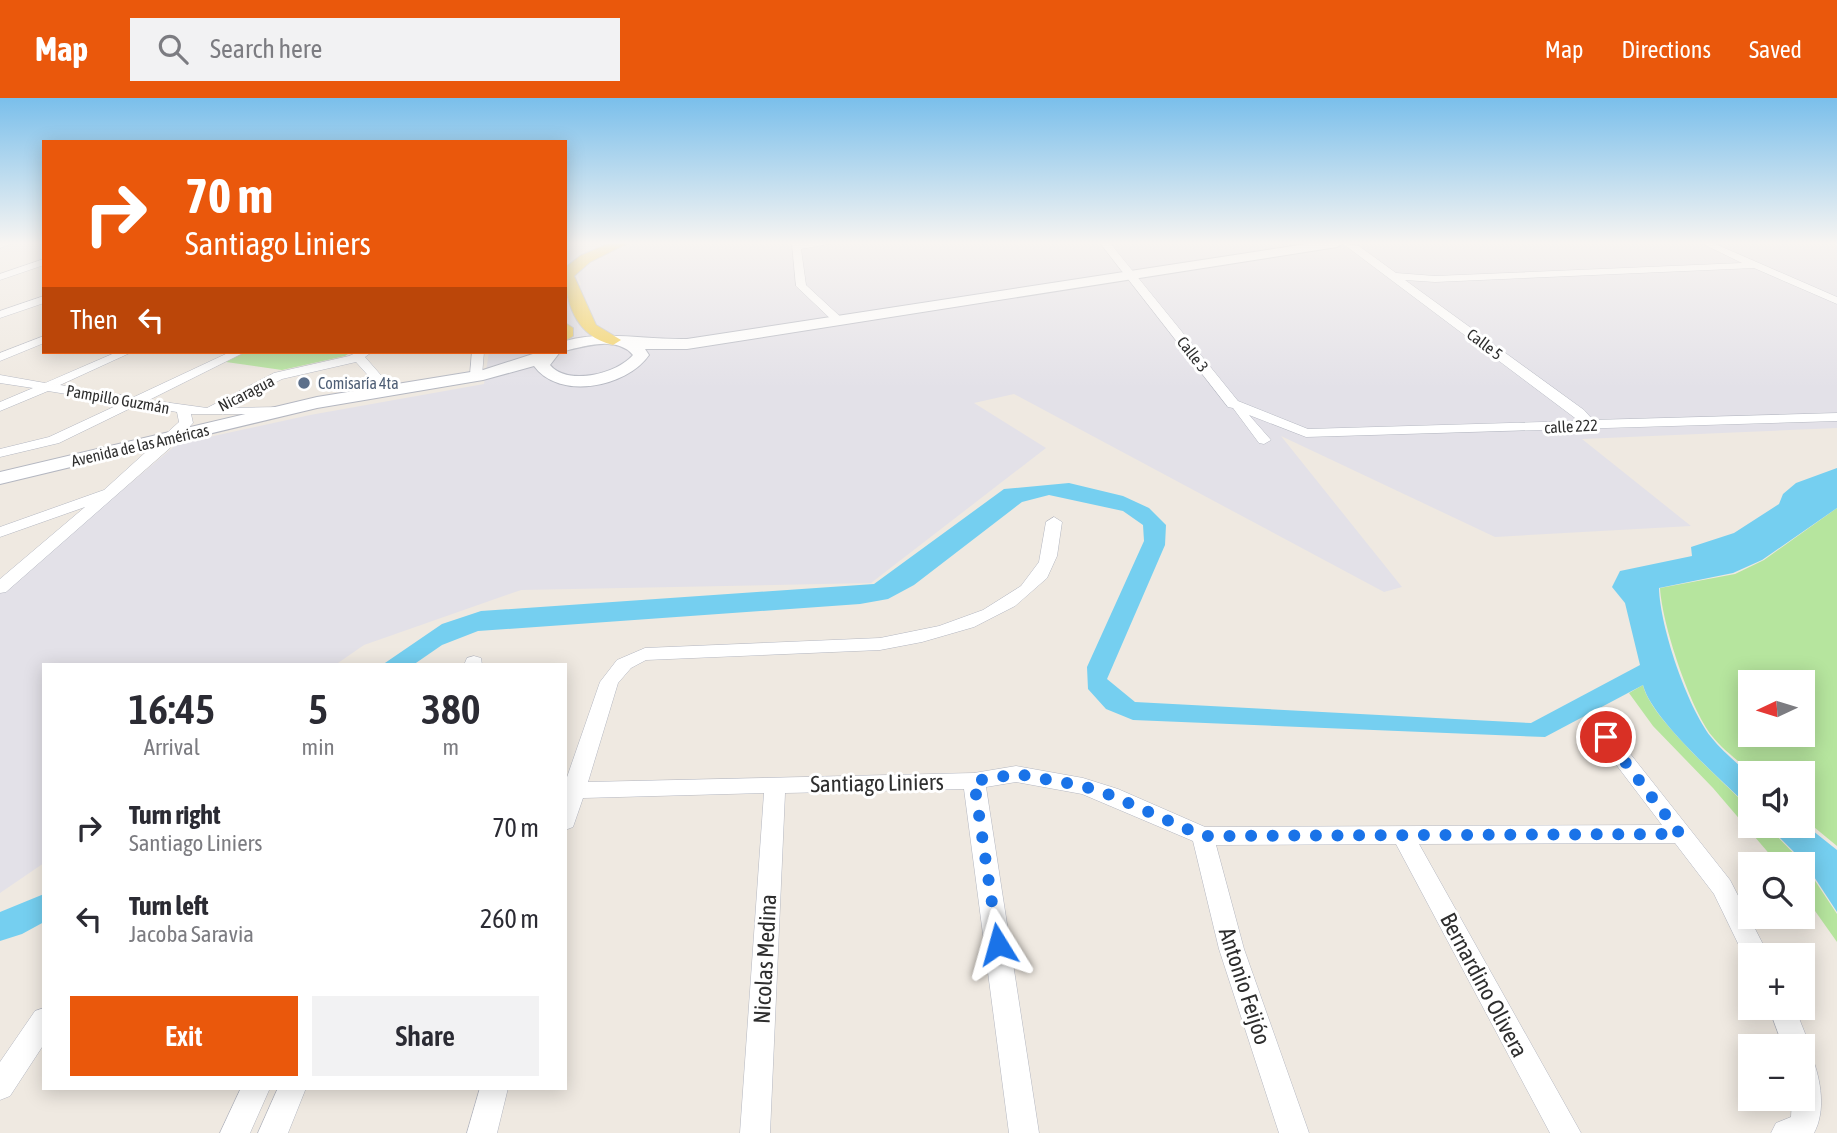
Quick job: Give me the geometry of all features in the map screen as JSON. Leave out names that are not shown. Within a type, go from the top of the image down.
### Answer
[{"type":"main road","points":[[572,291],[589,327],[600,336],[639,350],[641,355],[632,367]]},
{"type":"main road","points":[[567,346],[583,341],[687,344],[1035,291]]},
{"type":"main road","points":[[498,372],[583,380],[611,376],[657,354],[687,344]]},
{"type":"main road","points":[[498,372],[520,367],[548,354]]},
{"type":"main road","points":[[549,375],[541,365],[552,354]]},
{"type":"main road","name":"Avenida de las Américas","points":[[0,471],[175,423],[279,411],[387,388],[498,372]]},
{"type":"main road","name":"Avenida de las Américas","points":[[0,478],[175,423]]},
{"type":"street","points":[[807,291],[840,322]]},
{"type":"street","name":"Calle 3","points":[[1144,291],[1264,440]]},
{"type":"street","name":"Calle 5","points":[[1415,291],[1579,413],[1588,423]]},
{"type":"street","points":[[1815,291],[1837,301]]},
{"type":"street","points":[[0,315],[42,300]]},
{"type":"street","points":[[0,357],[42,340]]},
{"type":"street","points":[[0,407],[121,354]]},
{"type":"street","points":[[0,453],[54,440],[235,354]]},
{"type":"street","points":[[362,354],[387,388]]},
{"type":"street","name":"Nicaragua","points":[[207,413],[278,376],[362,354]]},
{"type":"street","points":[[476,374],[478,354]]},
{"type":"street","name":"Pampillo Guzmán","points":[[0,379],[135,402],[175,423],[207,413],[279,411]]},
{"type":"street","name":"calle 222","points":[[1233,404],[1306,433],[1549,428],[1588,423],[1837,417]]},
{"type":"street","points":[[0,588],[113,492],[175,423]]},
{"type":"street","points":[[0,533],[113,492]]},
{"type":"street","points":[[569,791],[609,682],[621,665],[630,658],[645,654],[880,644],[952,628],[975,620],[1019,597],[1042,573],[1054,522]]},
{"type":"street","points":[[1606,737],[1722,887],[1750,943]]},
{"type":"street","name":"Santiago Liniers","points":[[569,791],[974,781],[1017,774],[1070,783],[1110,795],[1203,836],[1680,834]]},
{"type":"street","points":[[974,781],[1024,1133]]},
{"type":"street","name":"Nicolas Medina","points":[[755,1133],[775,785]]},
{"type":"street","name":"Antonio Feijóo","points":[[1203,836],[1211,877],[1234,954],[1294,1133]]},
{"type":"street","name":"Bernardino Olivera","points":[[1404,837],[1566,1133]]},
{"type":"street","points":[[0,1086],[42,1023]]},
{"type":"street","points":[[235,1133],[255,1090]]},
{"type":"street","points":[[273,1133],[291,1090]]},
{"type":"street","points":[[482,1133],[493,1090]]},
{"type":"street","points":[[1786,1133],[1801,1128],[1808,1111]]},
{"type":"shaded area","points":[[567,291],[1837,291],[1837,428],[1582,439],[1691,526],[1495,537],[1281,436],[1402,587],[1384,592],[1014,394],[974,403],[1046,448],[871,583],[521,590],[364,645],[338,663],[42,663],[42,864],[0,893],[0,593],[177,444],[310,415],[484,384],[489,354],[567,354]]},
{"type":"green space","points":[[242,354],[348,354],[282,370],[226,362]]},
{"type":"green space","points":[[1837,508],[1837,846],[1815,828],[1815,761],[1738,761],[1712,736],[1695,706],[1678,665],[1660,588],[1735,574],[1764,560]]},
{"type":"green space","points":[[1643,685],[1648,698],[1673,731],[1738,797],[1738,817],[1653,726],[1629,693]]},
{"type":"green space","points":[[1756,838],[1779,838],[1792,852],[1768,852]]},
{"type":"green space","points":[[1815,881],[1837,914],[1837,942],[1815,911]]},
{"type":"water","points":[[1837,468],[1837,508],[1762,560],[1733,573],[1659,588],[1664,623],[1676,666],[1702,723],[1711,737],[1738,764],[1738,797],[1673,732],[1649,699],[1643,685],[1545,737],[1133,720],[1106,709],[1088,689],[1087,667],[1144,541],[1143,525],[1123,511],[1049,495],[1022,502],[914,585],[888,599],[860,604],[478,631],[442,645],[416,663],[385,663],[442,624],[481,611],[874,584],[1004,489],[1069,483],[1123,496],[1149,508],[1166,525],[1165,545],[1107,679],[1135,702],[1531,723],[1640,665],[1625,603],[1612,587],[1620,571],[1692,556],[1691,547],[1734,533],[1779,504],[1783,494],[1796,483]]},
{"type":"water","points":[[1815,833],[1837,850],[1837,912],[1815,878],[1815,852],[1794,852],[1780,838],[1815,838]]},
{"type":"water","points":[[42,895],[42,923],[22,934],[0,941],[0,912]]},
{"type":"place","name":"Comisaría 4ta","points":[[304,383]]},
{"type":"route","points":[[998,944],[974,781],[1017,774],[1083,786],[1203,836],[1680,834],[1606,737]]}]
